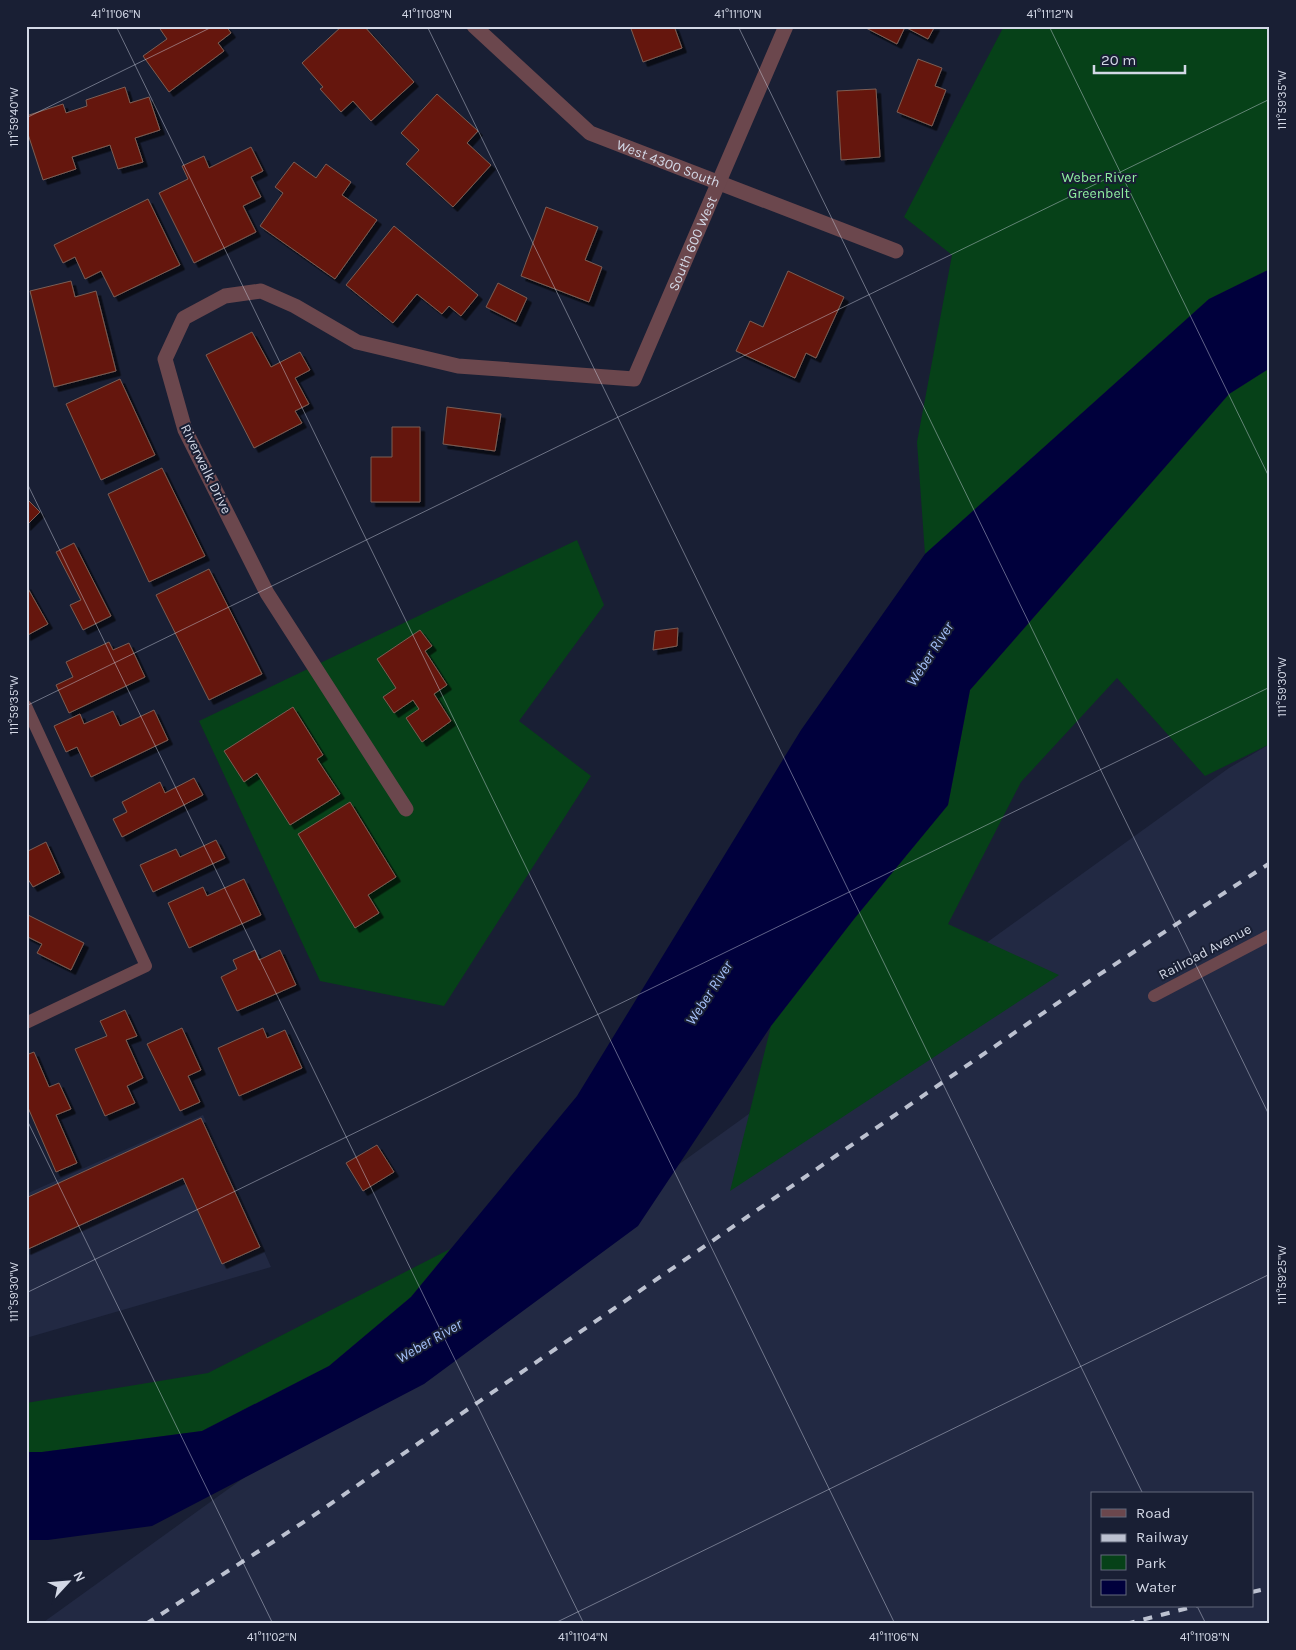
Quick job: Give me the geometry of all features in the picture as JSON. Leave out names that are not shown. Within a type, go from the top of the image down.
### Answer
[{"type":"street","name":"West 4300 South","points":[[474,26],[590,133],[896,251]]},
{"type":"street","name":"South 600 West","points":[[634,379],[786,26]]},
{"type":"street","name":"Riverwalk Drive","points":[[406,809],[267,593],[185,430],[165,359],[184,318],[225,296],[261,291],[295,306],[356,342],[384,349],[458,366],[634,379]]},
{"type":"lane","points":[[26,706],[146,966],[26,1023]]},
{"type":"lane","name":"Railroad Avenue","points":[[1154,996],[1270,935]]},
{"type":"shaded area","points":[[1270,744],[1270,1624],[41,1624],[1229,768]]},
{"type":"shaded area","points":[[203,1115],[271,1267],[26,1338],[26,1194]]},
{"type":"green space","name":"Weber River Greenbelt","points":[[1004,26],[1270,26],[1270,269],[1209,299],[925,554],[917,442],[952,255],[904,217]]},
{"type":"green space","points":[[1270,368],[1270,744],[1205,776],[1117,678],[1021,782],[948,924],[1059,975],[730,1191],[771,1026],[854,919],[948,805],[970,690],[1229,394]]},
{"type":"green space","points":[[577,540],[604,605],[519,721],[591,776],[444,1006],[320,981],[199,721]]},
{"type":"green space","points":[[450,1249],[411,1297],[329,1366],[202,1431],[42,1452],[26,1452],[26,1403],[208,1373]]},
{"type":"water","name":"Weber River","points":[[1270,269],[1270,368],[1229,394],[970,690],[948,805],[854,919],[771,1026],[638,1226],[424,1384],[152,1526],[48,1540],[26,1540],[26,1452],[42,1452],[202,1431],[329,1366],[411,1297],[577,1096],[801,730],[925,554],[1209,299]]},
{"type":"building","points":[[158,26],[226,26],[231,33],[218,43],[224,51],[169,92],[143,56],[167,39]]},
{"type":"building","points":[[342,26],[364,26],[414,82],[371,121],[353,101],[341,112],[320,89],[323,87],[302,63]]},
{"type":"building","points":[[630,26],[674,26],[682,48],[643,62]]},
{"type":"building","points":[[867,26],[935,26],[928,39],[905,27],[897,44],[866,28]]},
{"type":"building","points":[[918,59],[942,68],[935,86],[946,90],[932,126],[897,112]]},
{"type":"building","points":[[125,87],[130,103],[149,97],[160,130],[135,138],[143,162],[118,169],[110,145],[72,157],[76,169],[43,180],[26,128],[26,116],[63,104],[66,113],[87,106],[86,100]]},
{"type":"building","points":[[876,89],[880,157],[841,160],[837,91]]},
{"type":"building","points":[[437,94],[478,131],[467,143],[491,165],[453,207],[406,164],[419,150],[401,133]]},
{"type":"building","points":[[251,147],[263,171],[251,177],[261,197],[243,206],[256,232],[194,263],[159,193],[188,179],[182,166],[204,156],[209,168]]},
{"type":"building","points":[[294,162],[316,178],[326,164],[351,182],[342,195],[377,220],[335,279],[260,226],[283,193],[275,187]]},
{"type":"building","points":[[148,199],[180,265],[114,297],[101,271],[85,279],[75,257],[63,263],[54,245]]},
{"type":"building","points":[[546,207],[598,227],[585,260],[602,267],[589,302],[521,276]]},
{"type":"building","points":[[394,226],[478,295],[461,316],[449,306],[442,314],[417,294],[393,323],[346,285]]},
{"type":"building","points":[[788,271],[844,297],[816,358],[806,353],[795,378],[736,351],[750,321],[763,327]]},
{"type":"building","points":[[71,281],[75,297],[96,291],[116,371],[54,387],[30,291]]},
{"type":"building","points":[[498,283],[527,298],[516,322],[486,307]]},
{"type":"building","points":[[252,332],[271,367],[300,352],[310,370],[295,378],[309,404],[295,411],[302,423],[254,448],[206,355]]},
{"type":"building","points":[[120,379],[155,455],[101,480],[66,404]]},
{"type":"building","points":[[447,407],[501,414],[495,451],[443,444]]},
{"type":"building","points":[[392,427],[420,427],[420,502],[371,502],[371,457],[392,457]]},
{"type":"building","points":[[162,468],[205,556],[149,582],[108,494]]},
{"type":"building","points":[[26,498],[40,512],[26,526]]},
{"type":"building","points":[[74,543],[111,616],[83,630],[70,605],[81,600],[56,552]]},
{"type":"building","points":[[209,569],[262,674],[209,700],[156,595]]},
{"type":"building","points":[[26,585],[48,624],[26,636]]},
{"type":"building","points":[[678,628],[677,646],[653,650],[655,631]]},
{"type":"building","points":[[420,630],[432,646],[425,651],[447,685],[434,694],[451,721],[422,742],[406,718],[419,709],[413,700],[394,713],[383,697],[396,688],[377,659]]},
{"type":"building","points":[[109,642],[113,650],[129,643],[145,677],[69,713],[56,685],[73,677],[66,662]]},
{"type":"building","points":[[293,707],[323,755],[317,759],[340,794],[290,825],[257,773],[244,782],[224,751]]},
{"type":"building","points":[[154,710],[168,740],[91,777],[77,747],[66,752],[54,726],[80,714],[84,724],[113,711],[120,726]]},
{"type":"building","points":[[194,778],[203,795],[122,837],[113,819],[127,812],[122,802],[160,782],[165,793]]},
{"type":"building","points":[[350,802],[396,877],[368,895],[379,913],[355,928],[298,834]]},
{"type":"building","points":[[216,840],[225,858],[153,892],[140,865],[176,849],[180,857]]},
{"type":"building","points":[[46,842],[60,873],[33,887],[26,876],[26,852]]},
{"type":"building","points":[[244,879],[261,915],[189,948],[168,903],[203,887],[207,896]]},
{"type":"building","points":[[26,914],[84,943],[71,970],[37,953],[42,944],[26,936]]},
{"type":"building","points":[[255,950],[259,960],[280,950],[296,985],[237,1011],[221,977],[237,969],[233,960]]},
{"type":"building","points":[[125,1010],[137,1036],[126,1040],[143,1078],[127,1086],[135,1103],[105,1116],[75,1049],[107,1036],[100,1021]]},
{"type":"building","points":[[182,1028],[201,1070],[188,1076],[200,1102],[180,1111],[147,1044]]},
{"type":"building","points":[[263,1028],[267,1038],[285,1030],[302,1068],[239,1096],[218,1048]]},
{"type":"building","points":[[34,1052],[49,1087],[59,1083],[71,1109],[56,1115],[77,1163],[56,1172],[26,1103],[26,1055]]},
{"type":"building","points":[[201,1118],[260,1247],[222,1264],[183,1178],[26,1250],[26,1198]]},
{"type":"building","points":[[377,1145],[394,1172],[363,1191],[346,1163]]},
{"type":"railway","points":[[146,1624],[310,1518],[1094,978],[1270,863]]},
{"type":"railway","points":[[1254,1592],[1270,1588]]},
{"type":"railway","points":[[1126,1624],[1188,1608]]}]
